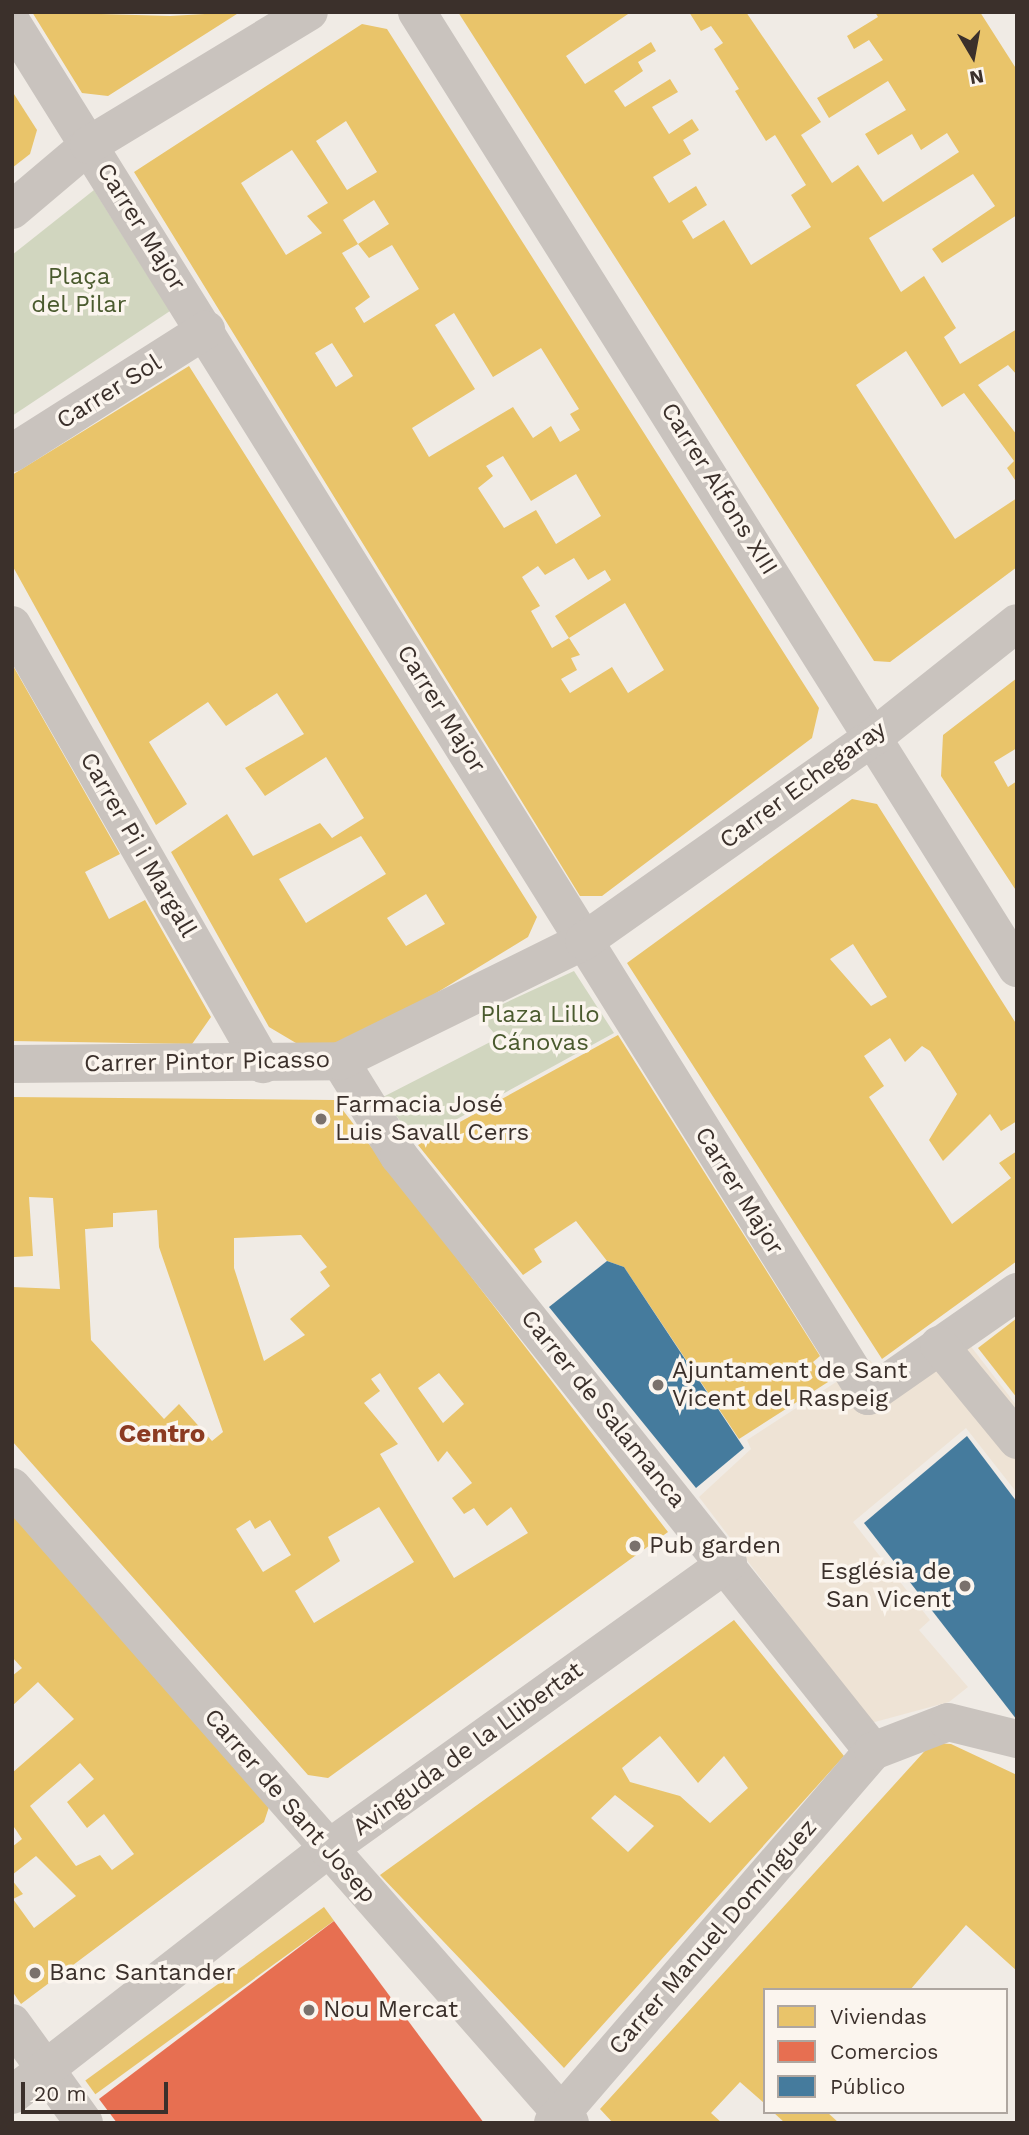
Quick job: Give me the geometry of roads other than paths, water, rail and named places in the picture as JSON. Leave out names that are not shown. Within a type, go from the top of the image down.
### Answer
[{"type":"street","points":[[12,210],[89,145],[309,12]]},
{"type":"street","name":"Carrer Alfons XIII","points":[[417,12],[875,736],[1017,968]]},
{"type":"street","name":"Carrer Major","points":[[12,23],[206,330],[868,1396],[939,1345]]},
{"type":"street","name":"Carrer Sol","points":[[12,453],[206,330]]},
{"type":"street","name":"Carrer Echegaray","points":[[584,941],[875,736],[1017,623]]},
{"type":"street","name":"Carrer Pi i Margall","points":[[12,625],[263,1064]]},
{"type":"street","name":"Carrer Pintor Picasso","points":[[12,1064],[263,1064],[340,1061],[584,941]]},
{"type":"street","name":"Carrer de Salamanca","points":[[340,1061],[399,1156],[728,1563],[873,1752]]},
{"type":"street","points":[[1017,1292],[939,1345],[1017,1440]]},
{"type":"street","name":"Carrer de Sant Josep","points":[[12,1487],[562,2119]]},
{"type":"street","name":"Avinguda de la Llibertat","points":[[12,2095],[328,1849],[728,1563]]},
{"type":"street","points":[[873,1752],[948,1722],[1017,1739]]},
{"type":"street","name":"Carrer Manuel Domínguez","points":[[562,2119],[873,1752]]},
{"type":"street","points":[[12,2024],[84,2123]]},
{"type":"place","name":"Farmacia José Luis Savall Cerrs","points":[[321,1119]]},
{"type":"place","name":"Ajuntament de Sant Vicent del Raspeig","points":[[658,1385]]},
{"type":"place","name":"Pub garden","points":[[635,1546]]},
{"type":"place","name":"Església de San Vicent","points":[[965,1586]]},
{"type":"place","name":"Banc Santander","points":[[35,1973]]},
{"type":"place","name":"Nou Mercat","points":[[309,2010]]},
{"type":"district","name":"Centro","points":[[162,1434]]},
{"type":"park label","name":"Plaça del Pilar","points":[[79,291]]},
{"type":"park label","name":"Plaza Lillo Cánovas","points":[[540,1029]]}]
